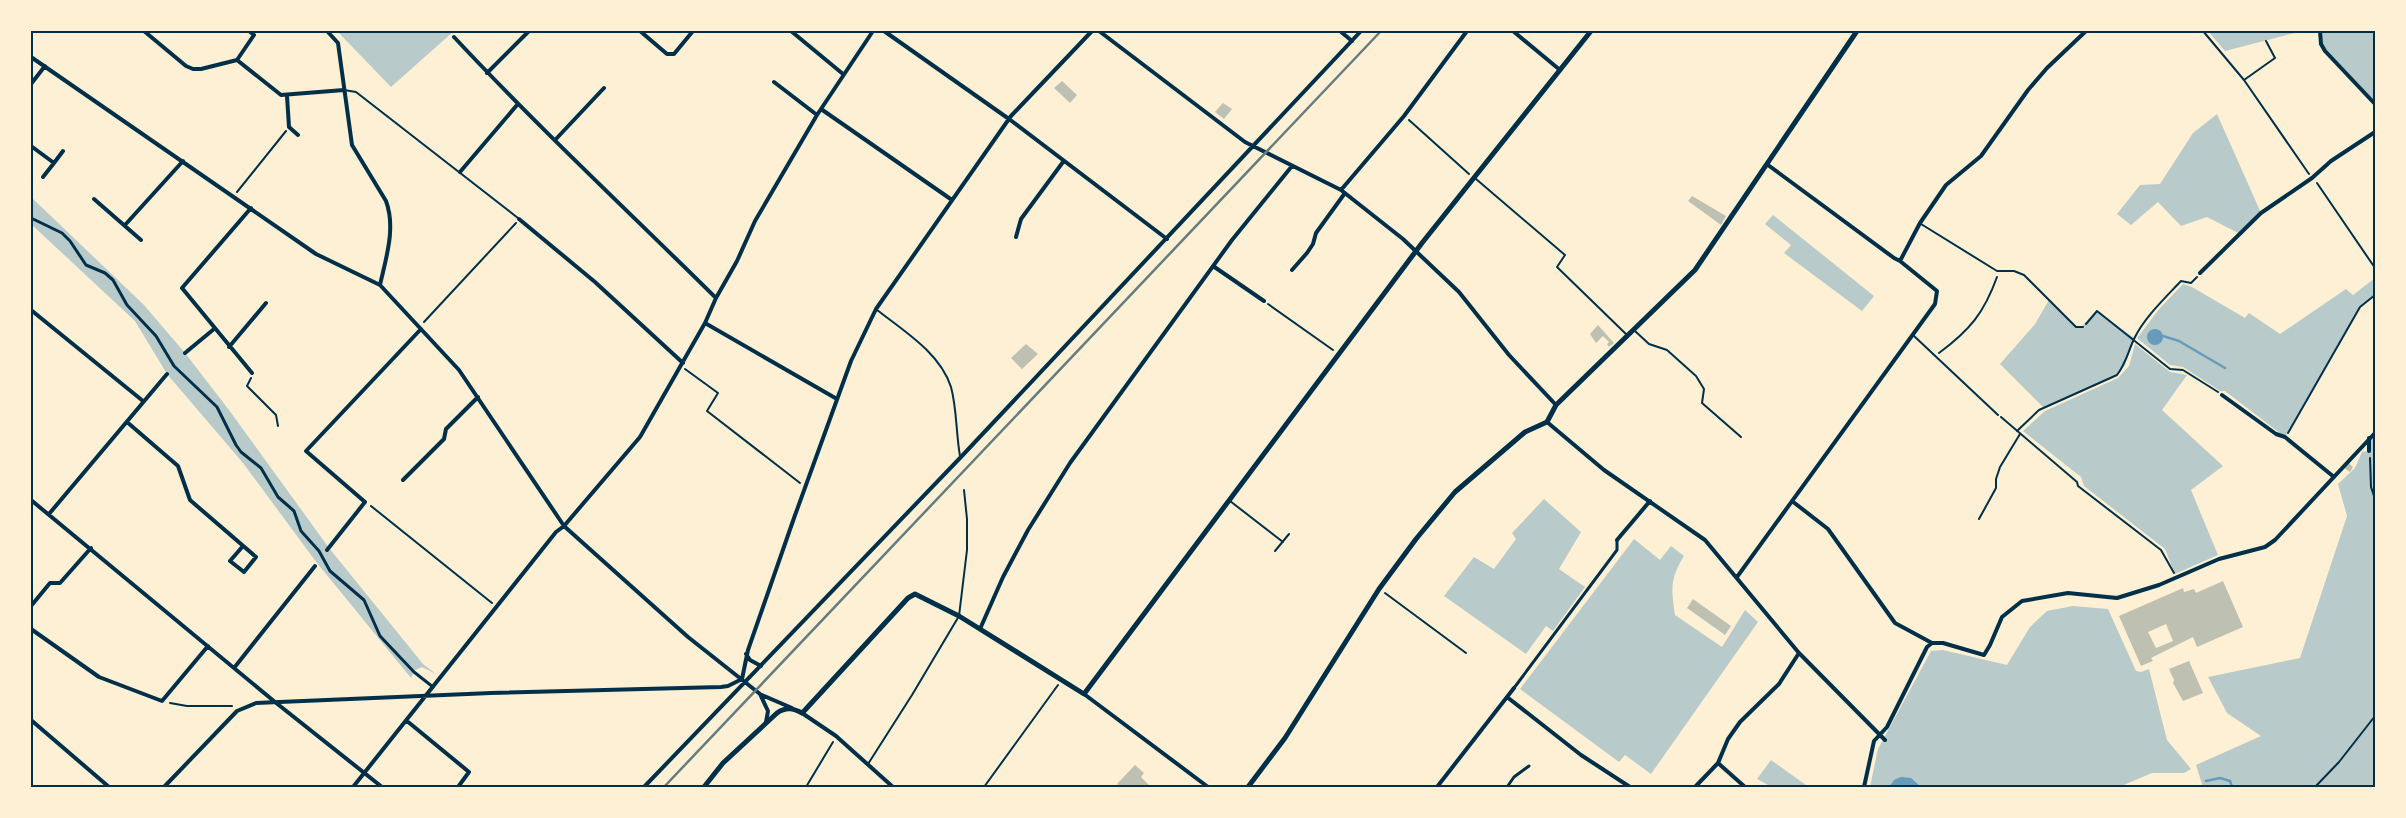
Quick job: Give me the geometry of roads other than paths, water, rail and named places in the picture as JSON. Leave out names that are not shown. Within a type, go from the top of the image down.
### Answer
[{"type":"street","points":[[144,31],[186,66],[193,69],[237,60],[254,36],[249,31]]},
{"type":"street","points":[[326,31],[338,43],[352,145],[389,209],[390,231],[380,285]]},
{"type":"street","points":[[488,73],[529,31]]},
{"type":"street","points":[[640,31],[667,54],[674,54],[693,31]]},
{"type":"street","points":[[790,31],[843,74]]},
{"type":"street","points":[[353,787],[556,532],[564,526],[640,437],[705,323],[755,221],[821,108],[873,31]]},
{"type":"street","points":[[884,31],[1009,118],[1063,162],[1167,239]]},
{"type":"street","points":[[744,681],[746,654],[793,519],[862,334],[876,309],[1009,118],[1092,31]]},
{"type":"street","points":[[1099,31],[1245,142],[1343,191],[1417,251],[1459,292],[1509,355],[1556,405]]},
{"type":"street","points":[[1108,31],[1110,38]]},
{"type":"street","points":[[1340,31],[1352,41]]},
{"type":"street","points":[[644,787],[744,681],[761,666],[864,560],[1361,31]]},
{"type":"street","points":[[1292,270],[1310,249],[1316,233],[1343,191],[1404,116],[1467,31]]},
{"type":"street","points":[[1513,31],[1560,70]]},
{"type":"street","points":[[1084,694],[1417,251],[1591,31]]},
{"type":"street","points":[[1248,787],[1285,738],[1379,589],[1455,492],[1525,432],[1547,422],[1556,405],[1635,331],[1695,270],[1768,165],[1857,31]]},
{"type":"street","points":[[1900,261],[1920,223],[1946,185],[1981,156],[1993,142],[2016,105],[2034,83],[2086,31]]},
{"type":"street","points":[[2320,31],[2321,44],[2325,51],[2375,104]]},
{"type":"street","points":[[454,37],[518,105],[556,139],[716,298]]},
{"type":"street","points":[[31,57],[316,254],[380,285],[460,370],[564,526],[688,637],[760,694],[802,713],[836,736],[893,787]]},
{"type":"street","points":[[237,60],[276,93],[287,96],[344,90]]},
{"type":"street","points":[[31,84],[45,66]]},
{"type":"street","points":[[774,82],[817,115]]},
{"type":"street","points":[[556,139],[604,88]]},
{"type":"street","points":[[287,96],[289,127],[298,135]]},
{"type":"street","points":[[460,172],[518,105]]},
{"type":"street","points":[[821,108],[952,200]]},
{"type":"street","points":[[2200,273],[2238,233],[2261,214],[2375,132]]},
{"type":"street","points":[[31,146],[54,163]]},
{"type":"street","points":[[43,176],[63,151]]},
{"type":"street","points":[[125,225],[183,161]]},
{"type":"street","points":[[1016,237],[1021,219],[1063,162]]},
{"type":"street","points":[[1737,577],[1911,334],[1935,304],[1938,295],[1937,291],[1900,261],[1768,165]]},
{"type":"street","points":[[980,629],[1003,576],[1028,530],[1070,463],[1213,266],[1292,166]]},
{"type":"street","points":[[94,199],[141,240]]},
{"type":"street","points":[[251,208],[182,288],[252,373]]},
{"type":"street","points":[[31,218],[62,233],[70,241],[86,265],[105,273],[113,280],[127,304],[156,336],[174,366],[216,407],[241,452],[261,468],[278,497],[294,511],[301,531],[320,552],[330,571],[364,600],[380,636],[414,672],[428,685],[434,687]]},
{"type":"street","points":[[519,219],[595,282],[682,364]]},
{"type":"street","points":[[1213,266],[1264,301]]},
{"type":"street","points":[[229,346],[266,303]]},
{"type":"street","points":[[31,310],[143,401]]},
{"type":"street","points":[[705,323],[837,399]]},
{"type":"street","points":[[186,353],[214,329]]},
{"type":"street","points":[[327,550],[365,502],[306,451],[420,329]]},
{"type":"street","points":[[49,514],[167,374]]},
{"type":"street","points":[[2222,395],[2276,434],[2285,437],[2334,477]]},
{"type":"street","points":[[403,480],[444,439],[446,429],[478,397]]},
{"type":"street","points":[[127,422],[178,466],[190,500],[256,557],[244,572],[230,562],[243,546]]},
{"type":"street","points":[[1547,422],[1604,470],[1705,540],[1799,653],[1885,740]]},
{"type":"street","points":[[1792,501],[1828,529],[1890,617],[1905,630],[1932,643],[1944,643],[1984,655],[2002,617],[2022,601],[2068,593],[2117,598],[2176,578],[2220,559],[2265,547],[2275,540],[2375,432]]},
{"type":"street","points":[[2369,438],[2369,451]]},
{"type":"street","points":[[31,500],[275,702],[382,787]]},
{"type":"street","points":[[1437,787],[1617,550],[1617,540],[1650,501]]},
{"type":"street","points":[[31,606],[50,583],[60,583],[91,548]]},
{"type":"street","points":[[234,668],[314,566]]},
{"type":"street","points":[[802,713],[912,595],[918,594],[959,616],[1084,694],[1208,787]]},
{"type":"street","points":[[31,629],[99,677],[162,702],[208,646]]},
{"type":"street","points":[[1864,787],[1874,741],[1887,727],[1927,647],[1932,643]]},
{"type":"street","points":[[1695,787],[1718,763],[1728,739],[1740,722],[1779,684],[1799,653]]},
{"type":"street","points":[[746,654],[750,660],[761,666]]},
{"type":"street","points":[[164,787],[237,711],[256,703],[728,686],[744,681]]},
{"type":"street","points":[[760,694],[768,711],[765,724]]},
{"type":"street","points":[[1507,697],[1581,755],[1630,787]]},
{"type":"street","points":[[704,787],[718,768],[765,724],[781,711],[794,709]]},
{"type":"street","points":[[31,720],[109,787]]},
{"type":"street","points":[[407,721],[469,772],[458,787]]},
{"type":"street","points":[[1718,763],[1745,787]]},
{"type":"street","points":[[1507,787],[1514,777],[1529,766]]},
{"type":"lane","points":[[344,90],[356,92],[519,219]]},
{"type":"lane","points":[[1475,178],[1565,255],[1556,267],[1628,337]]},
{"type":"lane","points":[[1920,223],[1997,271],[2014,271],[2024,275],[2076,327],[2083,327]]},
{"type":"lane","points":[[876,309],[927,351],[944,371],[953,397],[960,458]]},
{"type":"lane","points":[[1635,331],[1649,344],[1666,350],[1696,376],[1704,389],[1702,403],[1742,437]]},
{"type":"lane","points":[[1911,334],[1998,415]]},
{"type":"lane","points":[[868,764],[959,616],[967,550],[967,519],[964,490]]},
{"type":"lane","points":[[1230,501],[1283,542]]},
{"type":"lane","points":[[1275,551],[1289,534]]},
{"type":"water","points":[[2155,329],[2161,331],[2163,337],[2161,343],[2155,345],[2149,343],[2147,337],[2149,331]]},
{"type":"water","points":[[1901,777],[1911,778],[1921,787],[1889,787],[1894,780]]},
{"type":"waterway","points":[[2163,336],[2179,341],[2225,368]]},
{"type":"waterway","points":[[2206,781],[2220,778],[2230,781],[2232,787]]},
{"type":"railway","points":[[664,787],[1381,31]]}]
